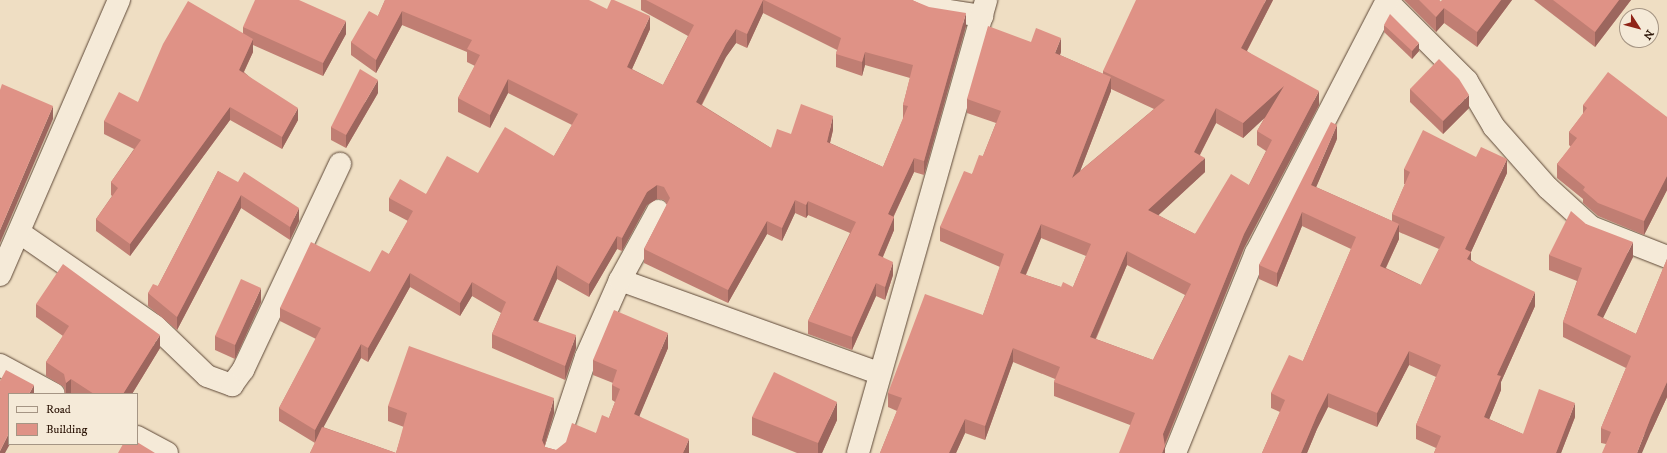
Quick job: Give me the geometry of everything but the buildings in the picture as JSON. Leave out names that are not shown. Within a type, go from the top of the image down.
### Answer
[{"type":"street","points":[[0,275],[20,233],[119,0]]},
{"type":"street","points":[[858,453],[879,373],[984,8],[931,8],[912,0]]},
{"type":"street","points":[[1176,453],[1256,253],[1387,1],[1467,81],[1494,127],[1548,188],[1591,227],[1667,257]]},
{"type":"street","points":[[20,233],[155,326],[207,376],[232,385],[243,370],[340,164]]},
{"type":"street","points":[[554,453],[586,357],[620,280],[658,211]]},
{"type":"street","points":[[620,280],[879,373]]},
{"type":"street","points":[[0,365],[52,393]]},
{"type":"street","points":[[138,439],[166,453]]}]
